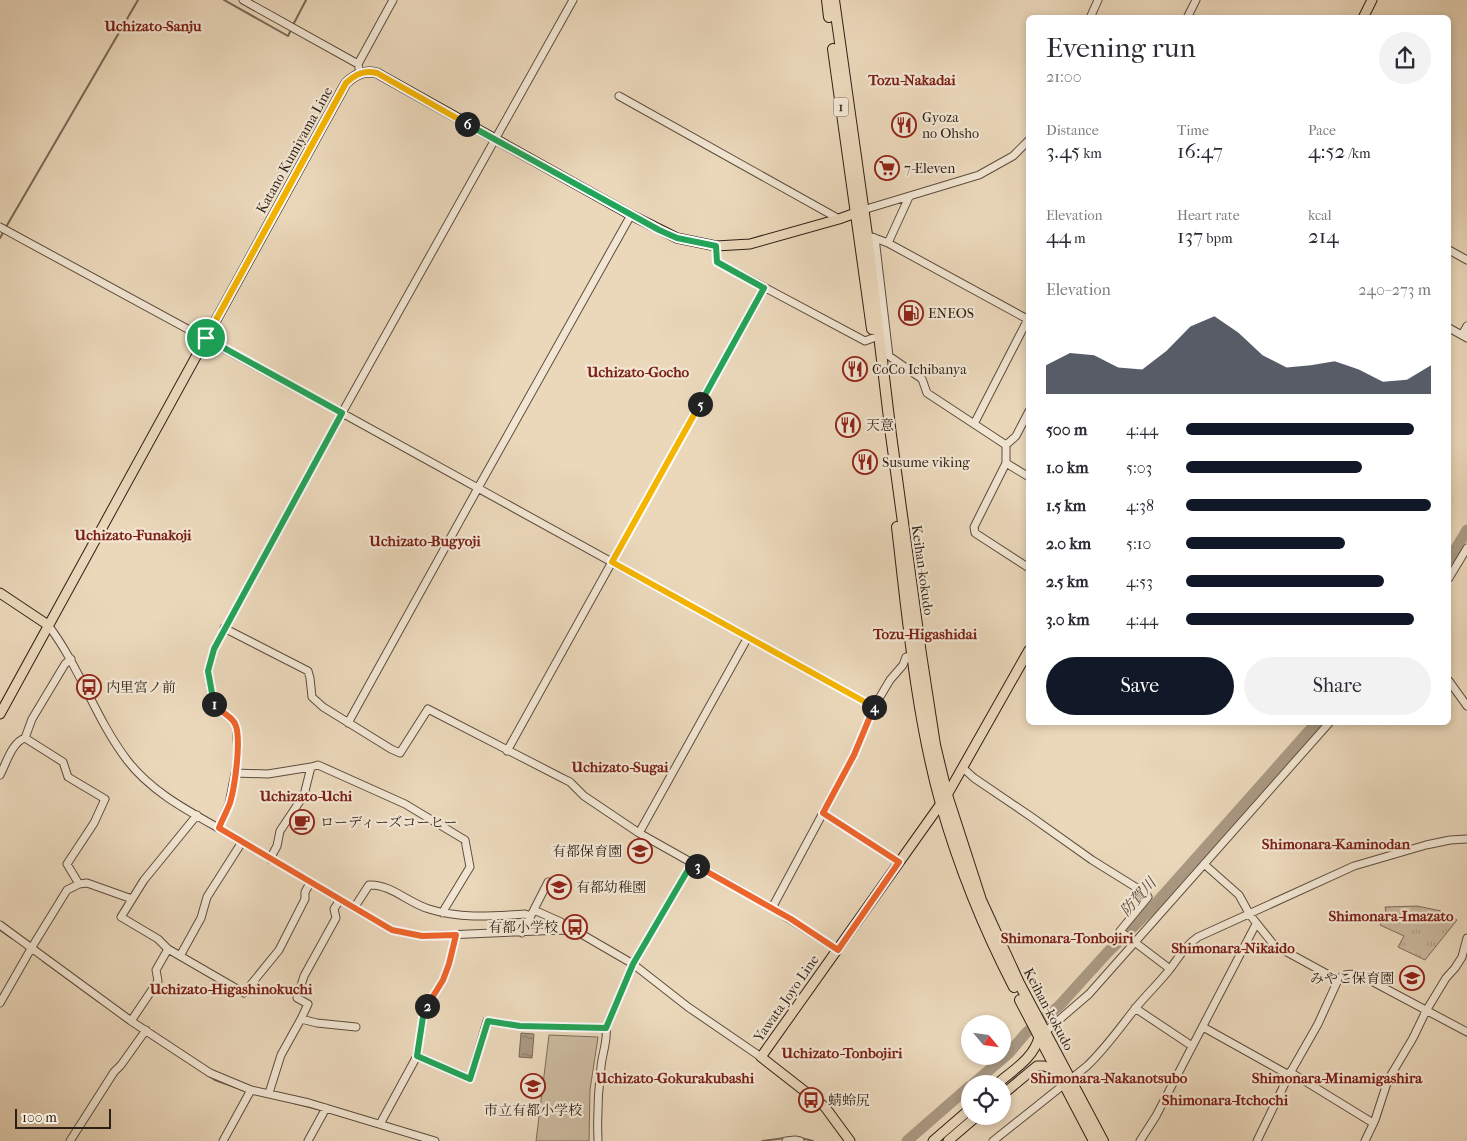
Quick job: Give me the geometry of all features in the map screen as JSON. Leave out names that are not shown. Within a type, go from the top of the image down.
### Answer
[{"type":"highway","name":"Keihan-kokudo","points":[[826,0],[859,212],[871,236],[891,435],[921,654],[944,799]]},
{"type":"highway","name":"Keihan-kokudo","points":[[834,0],[873,338],[922,714],[944,799],[981,900],[1034,1019],[1067,1082],[1094,1141]]},
{"type":"highway","name":"Keihan-kokudo","points":[[1042,1034],[1056,1070],[1067,1082],[1102,1141]]},
{"type":"main road","points":[[1364,15],[1372,0]]},
{"type":"main road","points":[[359,69],[377,73],[631,215],[677,238],[716,246],[750,244],[859,212]]},
{"type":"main road","name":"Katano Kumiyama Line","points":[[0,714],[346,83],[359,69]]},
{"type":"main road","points":[[0,593],[48,625]]},
{"type":"main road","name":"Yawata Joyo Line","points":[[850,1141],[825,1107],[761,1057],[944,799],[1026,655]]},
{"type":"main road","points":[[1007,1075],[1037,1047],[1042,1034]]},
{"type":"main road","points":[[1011,1088],[1037,1066],[1056,1070]]},
{"type":"main road","points":[[933,1141],[961,1117]]},
{"type":"main road","points":[[948,1141],[967,1125]]},
{"type":"street","points":[[244,0],[359,69],[393,0]]},
{"type":"street","points":[[219,828],[230,804],[238,751],[236,725],[213,702],[208,671],[214,649],[342,413],[573,0]]},
{"type":"street","points":[[1091,15],[1098,0]]},
{"type":"street","points":[[1188,15],[1196,0]]},
{"type":"street","points":[[619,96],[839,219]]},
{"type":"street","points":[[859,212],[979,175],[1014,156],[1026,143]]},
{"type":"street","points":[[888,243],[909,197]]},
{"type":"street","points":[[348,723],[631,215]]},
{"type":"street","points":[[0,227],[206,338],[874,706]]},
{"type":"street","points":[[871,236],[888,243],[1026,318]]},
{"type":"street","points":[[871,236],[889,356],[922,379],[927,393],[1006,445]]},
{"type":"street","points":[[716,246],[717,262],[865,341],[873,338]]},
{"type":"street","points":[[1451,251],[1467,260]]},
{"type":"street","points":[[507,751],[764,288]]},
{"type":"street","points":[[974,424],[1026,323]]},
{"type":"street","points":[[1451,329],[1465,336],[1467,326]]},
{"type":"street","points":[[1026,417],[1016,436],[1006,445],[1006,463],[974,527],[975,533],[1026,566]]},
{"type":"street","points":[[1006,463],[1026,475]]},
{"type":"street","points":[[1451,575],[1467,548]]},
{"type":"street","points":[[48,625],[71,659],[98,712],[126,759],[142,778],[197,815],[392,930],[422,936],[562,930],[583,935],[633,964],[688,1007],[761,1057]]},
{"type":"street","points":[[224,628],[308,671],[312,697],[323,707],[400,753],[428,709],[570,782],[584,796],[639,833],[772,908],[838,950]]},
{"type":"street","points":[[639,833],[748,637]]},
{"type":"street","points":[[772,908],[854,755],[874,706],[906,657],[913,655]]},
{"type":"street","points":[[0,775],[15,746],[20,740],[25,738],[32,719],[64,664],[71,659]]},
{"type":"street","points":[[1451,684],[1467,706]]},
{"type":"street","points":[[1042,1034],[1089,994],[1327,725]]},
{"type":"street","points":[[25,738],[63,762],[68,777],[105,799],[94,823],[67,864],[79,884]]},
{"type":"street","points":[[235,773],[268,774],[318,765],[405,804],[465,840],[470,867],[442,913]]},
{"type":"street","points":[[270,859],[277,846],[280,831],[304,795],[311,767]]},
{"type":"street","points":[[963,768],[974,778],[1092,860],[1145,893],[1148,897],[1120,932],[1170,969]]},
{"type":"street","points":[[823,813],[899,862]]},
{"type":"street","points":[[197,815],[144,880],[121,917],[158,939],[168,949],[244,993],[279,950],[305,899],[305,892],[310,882]]},
{"type":"street","points":[[993,1141],[1098,1056],[1135,1008],[1170,969],[1188,945],[1198,937],[1250,915],[1354,866],[1426,845],[1467,839]]},
{"type":"street","points":[[180,956],[201,918],[207,897],[242,842]]},
{"type":"street","points":[[598,1141],[596,1109],[607,1034],[606,1028],[633,964],[692,863]]},
{"type":"street","points":[[1204,864],[1239,895],[1256,924],[1274,945],[1338,980]]},
{"type":"street","points":[[522,933],[548,882]]},
{"type":"street","points":[[0,1003],[67,890],[79,884],[87,883],[132,899]]},
{"type":"street","points":[[354,908],[369,885],[374,885],[383,886],[427,909],[442,913],[477,917],[532,913],[561,922],[562,930]]},
{"type":"street","points":[[269,1093],[281,1055],[308,1004],[297,998],[304,976],[336,918],[334,909],[340,900]]},
{"type":"street","points":[[1140,1141],[1256,924]]},
{"type":"street","points":[[0,925],[131,1021],[210,1073],[251,1090],[326,1108],[435,1141]]},
{"type":"street","points":[[380,1124],[417,1056],[424,1012],[446,972],[456,935]]},
{"type":"street","points":[[1365,1141],[1388,1080],[1413,1038],[1426,1011],[1446,978],[1462,957],[1467,938]]},
{"type":"street","points":[[131,1021],[158,981],[156,970],[168,949]]},
{"type":"street","points":[[1257,1141],[1289,1074],[1318,1024],[1338,980],[1342,976],[1347,974],[1360,975],[1467,1032]]},
{"type":"street","points":[[1135,1008],[1192,1046]]},
{"type":"street","points":[[301,1019],[317,1023],[356,1026]]},
{"type":"street","points":[[417,1056],[470,1079],[488,1021],[520,1026],[606,1028]]},
{"type":"street","points":[[1202,1027],[1289,1074],[1373,1123]]},
{"type":"street","points":[[70,1141],[114,1072],[146,1030]]},
{"type":"street","points":[[223,1141],[251,1090]]},
{"type":"street","points":[[308,1141],[326,1108]]},
{"type":"street","points":[[786,1141],[800,1141]]},
{"type":"green space","points":[[1417,906],[1441,911],[1457,920],[1425,960],[1398,947],[1404,936],[1380,925],[1386,912],[1385,907]]},
{"type":"green space","points":[[549,1035],[598,1037],[590,1090],[589,1141],[536,1141]]},
{"type":"water","points":[[521,1033],[534,1034],[532,1058],[519,1057]]},
{"type":"waterway","points":[[6,227],[138,0]]},
{"type":"waterway","points":[[224,0],[288,36],[291,30]]},
{"type":"waterway","points":[[293,25],[306,0]]},
{"type":"waterway","points":[[0,238],[4,231]]},
{"type":"waterway","name":"防賀川","points":[[1451,557],[1467,530]]},
{"type":"waterway","name":"防賀川","points":[[983,1075],[1009,1053],[1026,1033],[1059,1006],[1107,953],[1150,910],[1314,725]]},
{"type":"waterway","points":[[0,930],[13,939]]},
{"type":"waterway","points":[[43,961],[99,1002]]},
{"type":"waterway","points":[[209,1076],[246,1091]]},
{"type":"waterway","name":"防賀川","points":[[907,1141],[961,1094]]},
{"type":"waterway","points":[[294,1103],[321,1110]]},
{"type":"waterway","points":[[797,1137],[813,1141]]},
{"type":"waterway","points":[[762,1141],[785,1138]]},
{"type":"place","name":"Gyoza no Ohsho","points":[[904,125]]},
{"type":"place","name":"7-Eleven","points":[[887,168]]},
{"type":"place","name":"ENEOS","points":[[911,313]]},
{"type":"place","name":"CoCo Ichibanya","points":[[855,369]]},
{"type":"place","name":"天意","points":[[848,425]]},
{"type":"place","name":"Susume viking","points":[[865,462]]},
{"type":"place","name":"内里宮ノ前","points":[[89,687]]},
{"type":"place","name":"ローディーズコーヒー","points":[[302,822]]},
{"type":"place","name":"有都保育園","points":[[640,851]]},
{"type":"place","name":"有都幼稚園","points":[[559,887]]},
{"type":"place","name":"有都小学校","points":[[575,927]]},
{"type":"place","name":"みやこ保育園","points":[[1412,978]]},
{"type":"place","name":"市立有都小学校","points":[[533,1086]]},
{"type":"place","name":"蜻蛉尻","points":[[811,1100]]},
{"type":"district","name":"Uchizato-Sanju","points":[[153,26]]},
{"type":"district","name":"Tozu-Nakadai","points":[[912,80]]},
{"type":"district","name":"Uchizato-Gocho","points":[[638,372]]},
{"type":"district","name":"Uchizato-Funakoji","points":[[133,535]]},
{"type":"district","name":"Uchizato-Bugyoji","points":[[425,541]]},
{"type":"district","name":"Tozu-Higashidai","points":[[925,634]]},
{"type":"district","name":"Uchizato-Sugai","points":[[620,767]]},
{"type":"district","name":"Uchizato-Uchi","points":[[306,796]]},
{"type":"district","name":"Shimonara-Kaminodan","points":[[1336,844]]},
{"type":"district","name":"Shimonara-Imazato","points":[[1391,916]]},
{"type":"district","name":"Shimonara-Tonbojiri","points":[[1067,938]]},
{"type":"district","name":"Shimonara-Nikaido","points":[[1233,948]]},
{"type":"district","name":"Uchizato-Higashinokuchi","points":[[231,989]]},
{"type":"district","name":"Uchizato-Tonbojiri","points":[[842,1053]]},
{"type":"district","name":"Uchizato-Gokurakubashi","points":[[675,1078]]},
{"type":"district","name":"Shimonara-Nakanotsubo","points":[[1109,1078]]},
{"type":"district","name":"Shimonara-Minamigashira","points":[[1337,1078]]},
{"type":"district","name":"Shimonara-Itchochi","points":[[1225,1100]]},
{"type":"route","points":[[367,71],[377,73],[659,230],[677,238],[716,246],[717,262],[764,288],[612,562],[874,706],[854,755],[823,813],[899,862],[838,950],[791,919],[692,863],[633,964],[606,1028],[520,1026],[488,1021],[485,1025],[470,1079],[417,1056],[424,1012],[443,980],[456,935],[422,936],[392,930],[219,828],[230,804],[238,751],[236,725],[213,702],[208,671],[214,649],[342,413],[206,338],[346,83],[352,77],[367,71]]}]
